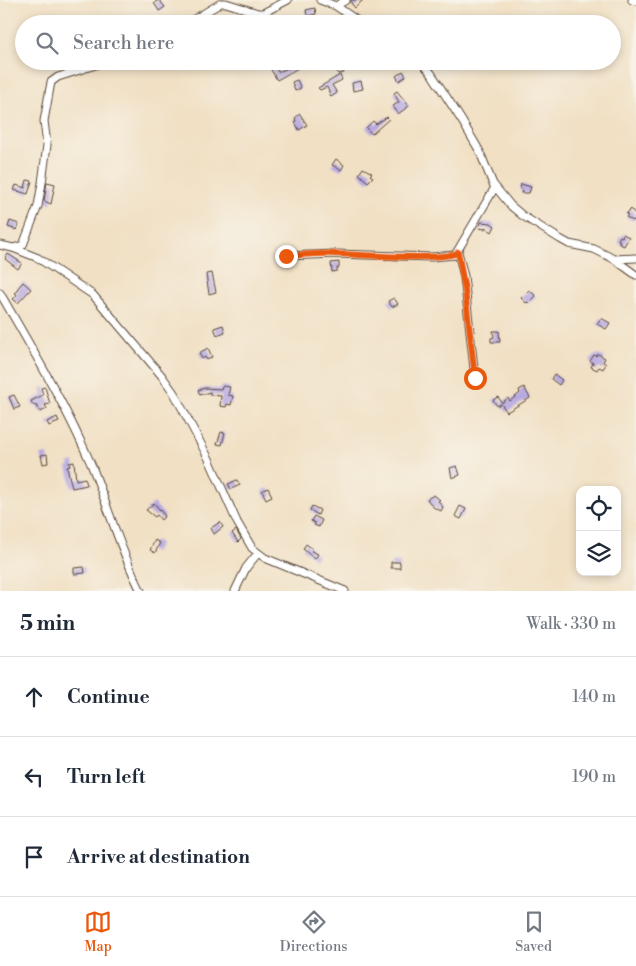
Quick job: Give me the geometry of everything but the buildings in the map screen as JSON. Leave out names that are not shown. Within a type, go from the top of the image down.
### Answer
[{"type":"street","points":[[201,15],[221,3],[263,13],[288,0]]},
{"type":"street","points":[[320,0],[336,6],[349,15]]},
{"type":"street","points":[[336,6],[346,0]]},
{"type":"street","points":[[632,0],[636,1]]},
{"type":"street","points":[[14,248],[21,246],[26,241],[38,206],[47,145],[44,121],[51,82],[58,77],[80,70]]},
{"type":"street","points":[[430,70],[479,150],[496,188],[511,206],[523,216],[569,244],[594,250],[614,259],[636,275]]},
{"type":"street","points":[[286,256],[336,254],[453,256],[458,252],[482,206],[496,188]]},
{"type":"street","points":[[0,245],[14,248],[38,258],[92,295],[144,353],[174,393],[208,459],[237,522],[252,548],[265,558],[345,591]]},
{"type":"street","points":[[458,252],[465,290],[475,378]]},
{"type":"street","points":[[614,259],[636,258]]},
{"type":"street","points":[[0,293],[61,401],[90,464],[141,591]]},
{"type":"street","points":[[235,591],[246,568],[258,553]]},
{"type":"route","points":[[286,256],[336,254],[432,257],[453,256],[458,252],[469,316],[475,378]]}]
